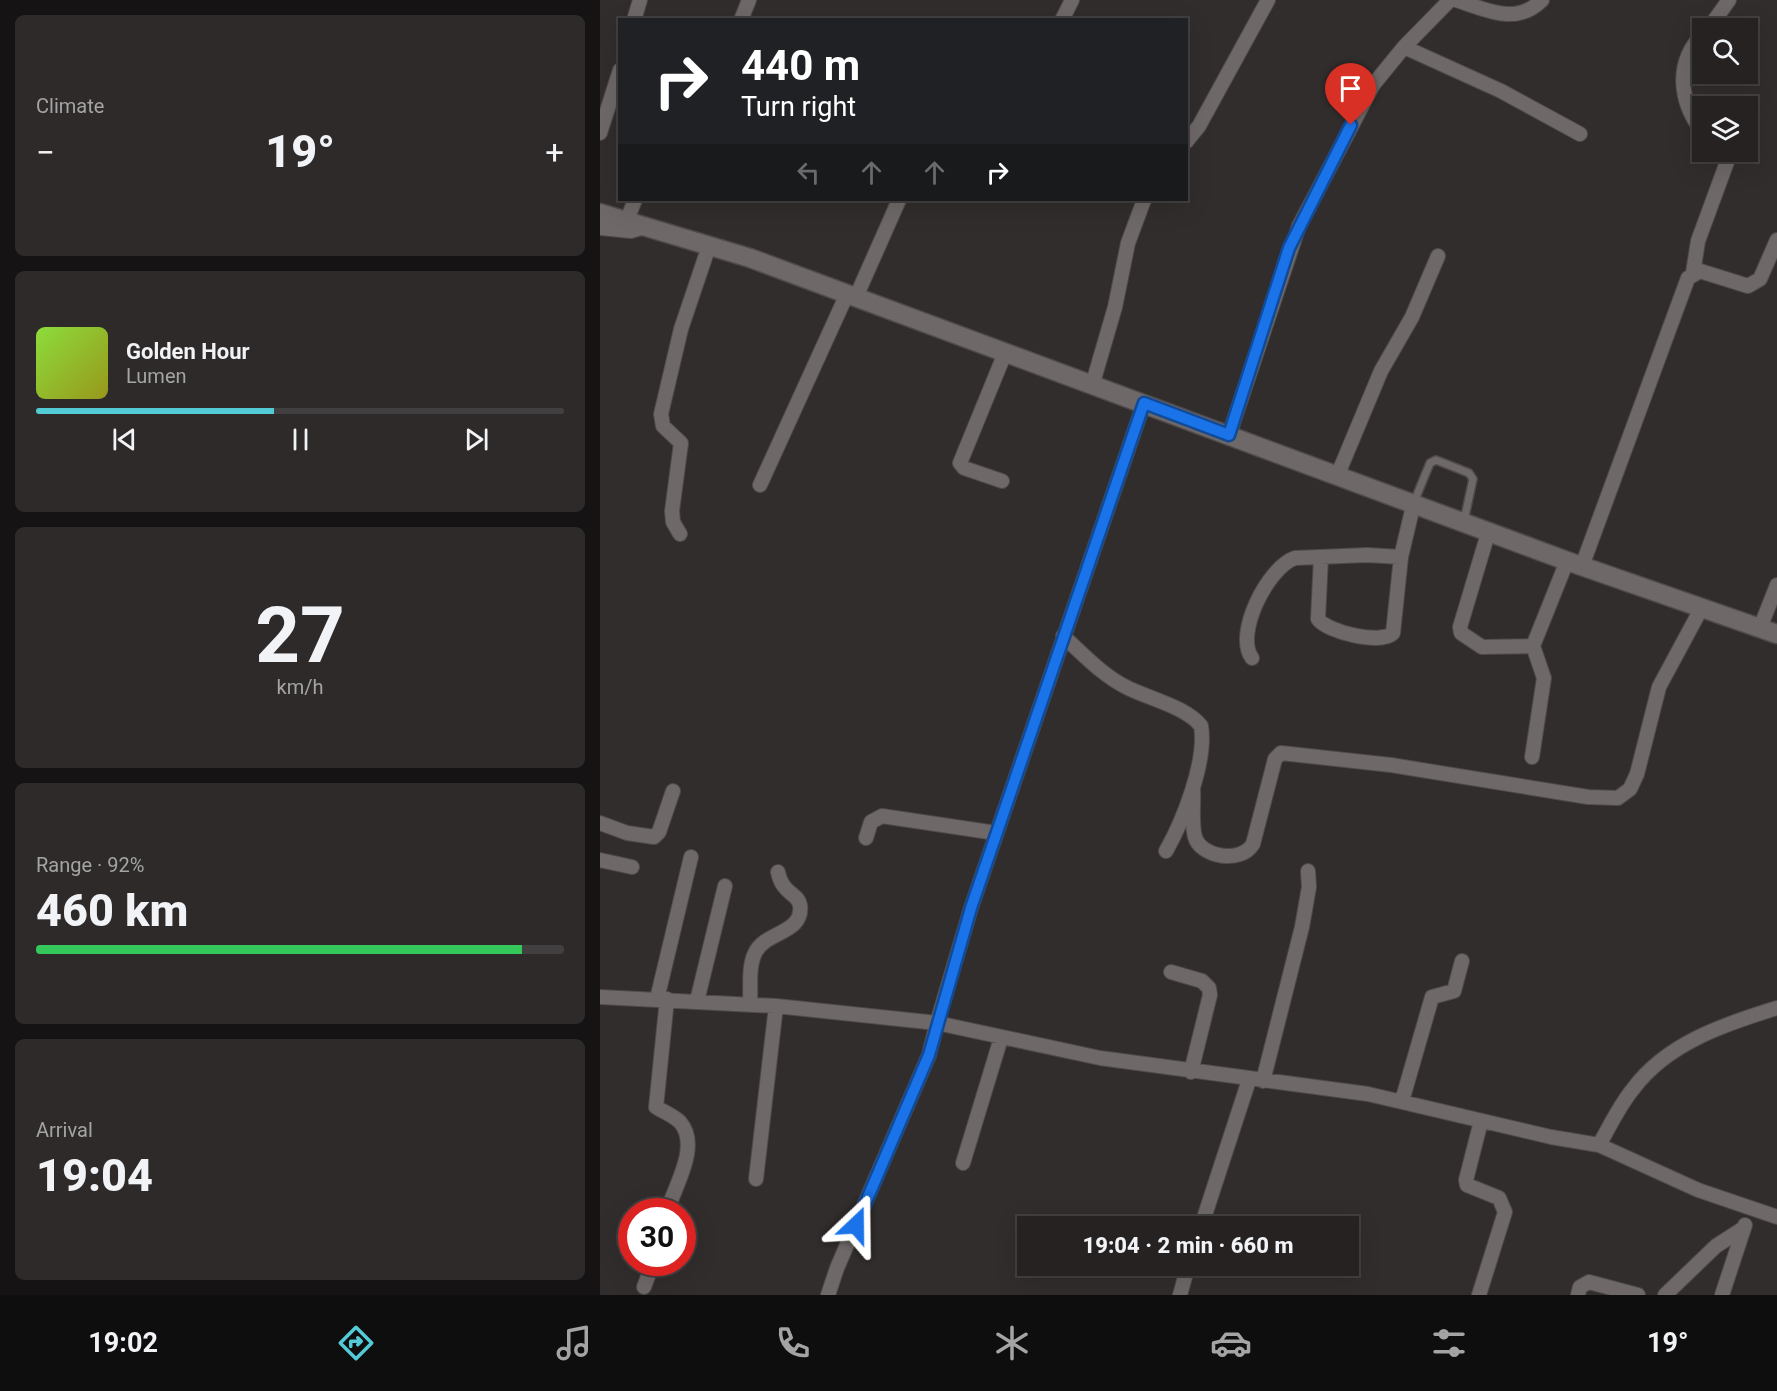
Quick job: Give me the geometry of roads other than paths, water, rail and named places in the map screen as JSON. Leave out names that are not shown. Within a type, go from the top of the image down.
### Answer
[{"type":"main road","points":[[600,213],[648,226],[852,295],[1092,386],[1414,502],[1575,564],[1768,631]]},
{"type":"street","points":[[635,18],[640,0]]},
{"type":"street","points":[[742,18],[749,0]]},
{"type":"street","points":[[1063,18],[1072,0]]},
{"type":"street","points":[[1188,140],[1199,126],[1268,0]]},
{"type":"street","points":[[1229,435],[1299,226],[1373,85],[1404,47],[1450,0]]},
{"type":"street","points":[[1456,0],[1514,16],[1528,12],[1542,0]]},
{"type":"street","points":[[1719,18],[1729,0]]},
{"type":"street","points":[[1404,47],[1501,91],[1580,134]]},
{"type":"street","points":[[1692,50],[1684,62],[1681,79],[1692,113]]},
{"type":"street","points":[[600,133],[618,76]]},
{"type":"street","points":[[1532,757],[1544,678],[1533,646],[1575,564],[1685,286],[1693,273],[1698,241],[1726,162]]},
{"type":"street","points":[[627,220],[635,201]]},
{"type":"street","points":[[760,485],[899,201]]},
{"type":"street","points":[[1092,386],[1115,307],[1128,243],[1144,201]]},
{"type":"street","points":[[600,228],[631,231],[648,226]]},
{"type":"street","points":[[1693,273],[1700,271],[1748,286],[1760,279],[1777,240]]},
{"type":"street","points":[[680,534],[673,522],[672,511],[681,443],[663,426],[661,414],[681,329],[709,246]]},
{"type":"street","points":[[1338,474],[1381,371],[1412,317],[1438,256]]},
{"type":"street","points":[[1002,481],[964,468],[960,463],[1005,353]]},
{"type":"street","points":[[828,1295],[837,1268],[929,1055],[996,833],[1144,403]]},
{"type":"street","points":[[1321,557],[1318,619],[1323,625],[1362,638],[1388,638],[1393,633],[1401,557],[1414,502]]},
{"type":"street","points":[[1489,530],[1460,627],[1461,633],[1482,647],[1533,646]]},
{"type":"street","points":[[1252,658],[1246,651],[1246,635],[1262,590],[1285,561],[1295,558],[1321,557],[1401,557]]},
{"type":"street","points":[[1768,631],[1777,585]]},
{"type":"street","points":[[1193,789],[1194,838],[1202,848],[1220,856],[1238,857],[1247,853],[1253,844],[1275,759],[1281,753],[1391,765],[1588,797],[1618,798],[1630,789],[1637,774],[1659,687],[1701,609]]},
{"type":"street","points":[[1063,636],[1101,670],[1125,687],[1198,722],[1202,732],[1193,789],[1183,821],[1166,851]]},
{"type":"street","points":[[600,823],[627,833],[654,837],[659,832],[673,791]]},
{"type":"street","points":[[866,838],[871,822],[882,816],[996,833]]},
{"type":"street","points":[[672,1198],[685,1162],[688,1142],[685,1129],[678,1120],[656,1107],[662,999],[691,857]]},
{"type":"street","points":[[600,860],[632,867]]},
{"type":"street","points":[[1205,1216],[1256,1081],[1302,927],[1309,887],[1308,871]]},
{"type":"street","points":[[750,1004],[752,962],[755,952],[769,937],[789,930],[797,919],[801,907],[796,898],[780,884],[778,872]]},
{"type":"street","points":[[697,1001],[725,886]]},
{"type":"street","points":[[1402,1101],[1432,998],[1454,991],[1462,961]]},
{"type":"street","points":[[1172,972],[1202,981],[1209,988],[1210,996],[1191,1072]]},
{"type":"street","points":[[600,996],[776,1006],[938,1023],[1100,1058],[1256,1081],[1349,1090],[1551,1137],[1599,1145],[1698,1190],[1777,1217]]},
{"type":"street","points":[[756,1179],[776,1006]]},
{"type":"street","points":[[1599,1145],[1634,1087],[1664,1057],[1725,1024],[1777,1008]]},
{"type":"street","points":[[963,1163],[1001,1038]]},
{"type":"street","points":[[1479,1295],[1505,1212],[1499,1198],[1467,1185],[1466,1180],[1481,1121]]},
{"type":"street","points":[[1722,1295],[1752,1210]]},
{"type":"street","points":[[1665,1295],[1716,1246],[1744,1228]]},
{"type":"street","points":[[644,1287],[648,1276]]},
{"type":"street","points":[[1183,1294],[1186,1276]]},
{"type":"street","points":[[1578,1295],[1580,1287],[1589,1282],[1638,1295]]},
{"type":"lane","points":[[1414,502],[1430,463],[1436,460],[1469,473],[1473,479],[1464,521]]}]
